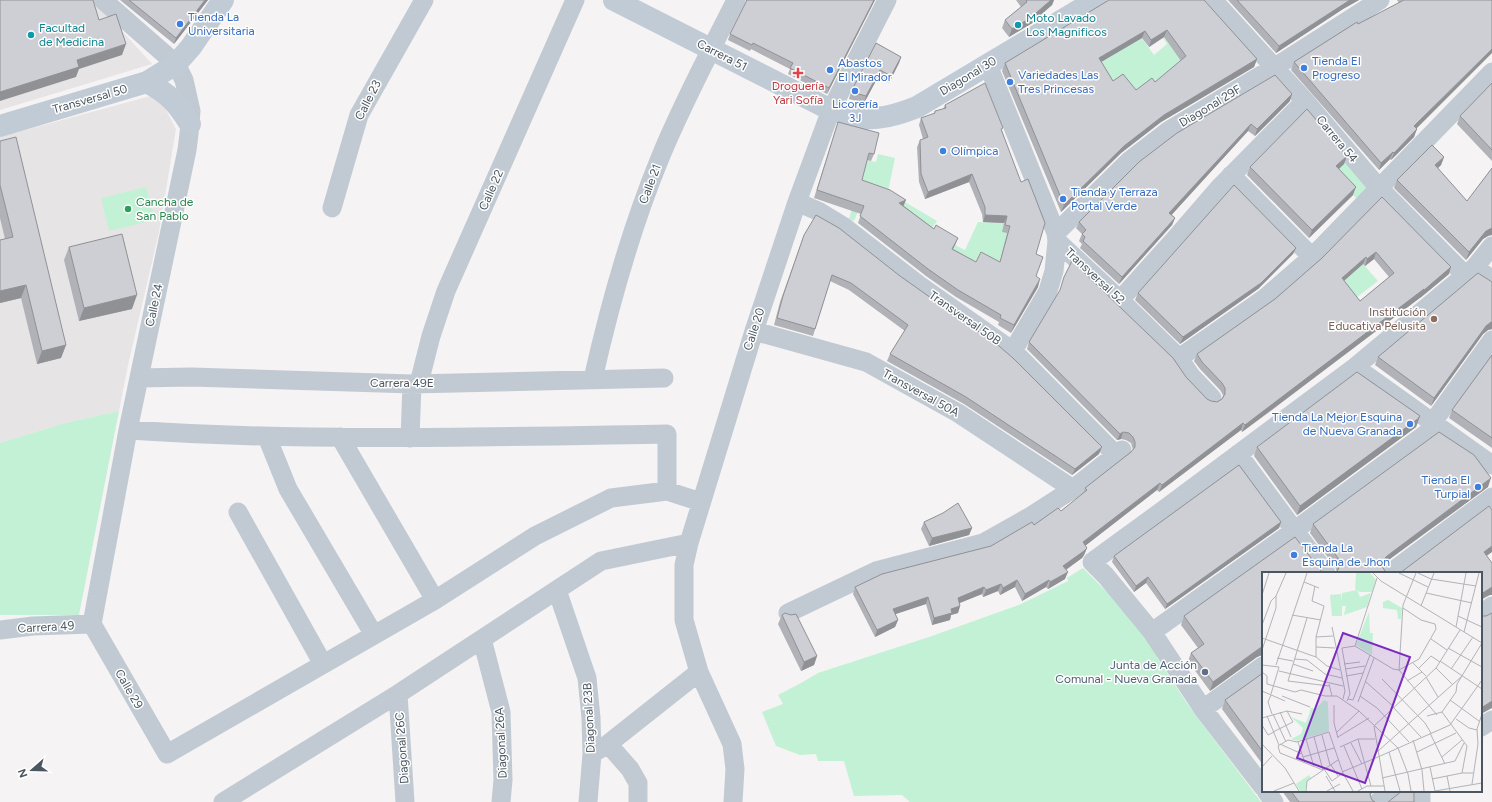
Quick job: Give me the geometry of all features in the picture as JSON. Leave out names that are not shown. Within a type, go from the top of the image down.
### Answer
[{"type":"street","points":[[103,0],[176,64],[191,47],[223,0]]},
{"type":"street","name":"Calle 23","points":[[332,208],[359,115],[424,0]]},
{"type":"street","name":"Calle 22","points":[[410,438],[415,384],[446,291],[575,0]]},
{"type":"street","name":"Carrera 51","points":[[614,0],[831,110]]},
{"type":"street","name":"Calle 21","points":[[593,379],[612,300],[630,237],[660,158],[736,0]]},
{"type":"street","name":"Calle 20","points":[[733,802],[735,769],[732,744],[699,672],[684,620],[684,565],[701,502],[754,330],[797,202],[831,110],[887,0]]},
{"type":"street","name":"Diagonal 30","points":[[831,110],[857,118],[880,119],[900,114],[917,107],[1096,0]]},
{"type":"street","name":"Carrera 54","points":[[1213,0],[1275,67],[1378,187],[1470,271],[1492,280]]},
{"type":"street","name":"Diagonal 29F","points":[[1057,237],[1129,161],[1168,131],[1275,67],[1380,0]]},
{"type":"street","name":"Transversal 50","points":[[0,126],[147,82],[176,64]]},
{"type":"street","name":"Calle 24","points":[[92,624],[128,430],[186,150],[190,124],[191,111],[188,97],[184,80],[176,64]]},
{"type":"street","name":"Transversal 52","points":[[988,65],[1057,237],[1179,358],[1191,376],[1212,398]]},
{"type":"street","points":[[1179,358],[1265,298],[1312,256],[1492,72]]},
{"type":"street","points":[[147,82],[158,88],[179,106],[190,124]]},
{"type":"street","points":[[1120,300],[1231,175],[1305,101]]},
{"type":"street","points":[[1231,175],[1312,256]]},
{"type":"street","name":"Transversal 50B","points":[[797,202],[820,212],[843,226],[919,285],[1013,351],[1119,453],[1073,489]]},
{"type":"street","points":[[1013,351],[1048,291],[1054,271],[1057,237]]},
{"type":"street","points":[[1262,782],[1203,710],[1152,632],[1106,576],[1092,562],[1355,367],[1470,271],[1492,246]]},
{"type":"street","name":"Transversal 50A","points":[[754,330],[866,362],[958,413],[1073,489]]},
{"type":"street","points":[[1152,632],[1295,530],[1435,424],[1492,340]]},
{"type":"street","points":[[1355,367],[1492,465]]},
{"type":"street","name":"Carrera 49E","points":[[139,378],[190,377],[415,384],[664,378]]},
{"type":"street","points":[[128,430],[267,437],[340,436],[410,438],[667,434],[667,491]]},
{"type":"street","points":[[340,436],[435,600]]},
{"type":"street","points":[[267,437],[288,489],[374,635]]},
{"type":"street","points":[[1238,454],[1325,572]]},
{"type":"street","points":[[788,613],[876,571],[983,544],[1073,489]]},
{"type":"street","points":[[238,512],[323,664],[435,600],[535,536],[611,498],[667,491],[701,502]]},
{"type":"street","points":[[1391,572],[1492,497]]},
{"type":"street","points":[[223,802],[253,794],[398,694],[601,561],[689,543]]},
{"type":"street","name":"Diagonal 23B","points":[[557,590],[587,678],[591,718],[600,749],[588,802]]},
{"type":"street","points":[[1482,613],[1492,606]]},
{"type":"street","name":"Carrera 49","points":[[0,630],[33,626],[92,624]]},
{"type":"street","name":"Calle 29","points":[[92,624],[167,754],[323,664]]},
{"type":"street","name":"Diagonal 26A","points":[[482,639],[501,712],[503,780],[501,802]]},
{"type":"street","points":[[1203,710],[1262,667]]},
{"type":"street","points":[[638,802],[638,783],[630,768],[600,749],[699,672]]},
{"type":"street","name":"Diagonal 26C","points":[[398,694],[405,802]]},
{"type":"street","points":[[1482,726],[1492,720]]},
{"type":"street","points":[[1268,792],[1274,802]]},
{"type":"street","points":[[1378,802],[1391,792]]},
{"type":"shaded area","points":[[0,0],[90,0],[113,21],[152,64],[0,110]]},
{"type":"shaded area","points":[[154,95],[165,108],[176,129],[159,232],[128,365],[119,411],[65,423],[0,443],[0,137]]},
{"type":"green space","points":[[1151,20],[1188,70],[1133,97],[1101,95],[1093,61],[1107,59],[1141,37],[1154,55],[1167,44]]},
{"type":"green space","points":[[878,154],[895,158],[888,192],[937,221],[922,243],[868,187],[854,221],[849,219],[866,160],[876,162]]},
{"type":"green space","points":[[1347,161],[1371,186],[1357,199],[1333,174]]},
{"type":"green space","name":"Cancha de San Pablo","points":[[146,187],[155,220],[109,231],[101,198]]},
{"type":"green space","points":[[978,222],[1004,223],[1007,233],[1001,271],[973,269],[946,261],[955,245],[965,250]]},
{"type":"green space","points":[[1363,264],[1378,281],[1352,301],[1339,285]]},
{"type":"green space","points":[[119,411],[79,615],[0,615],[0,443],[65,423]]},
{"type":"green space","points":[[1083,568],[1123,608],[1149,639],[1158,659],[1186,702],[1261,802],[910,802],[902,795],[854,796],[844,761],[818,761],[816,754],[800,755],[776,746],[762,712],[783,704],[778,695],[818,673],[932,636],[1019,605],[1068,581],[1067,578]]},
{"type":"building","name":"Facultad de Medicina","points":[[0,0],[93,0],[99,20],[116,14],[126,44],[77,60],[79,67],[0,92]]},
{"type":"building","points":[[129,0],[205,0],[176,38]]},
{"type":"building","points":[[747,0],[874,0],[829,88],[790,68],[793,63],[753,43],[752,45],[730,34]]},
{"type":"building","points":[[1026,0],[1051,0],[1036,13],[1037,14],[1012,29],[1005,20],[1027,2]]},
{"type":"building","points":[[1109,0],[1204,0],[1257,59],[1164,115],[1124,146],[1064,205],[1005,63]],"holes":[[[1167,30],[1186,56],[1155,82],[1152,78],[1136,90],[1123,74],[1113,81],[1099,58],[1145,31],[1151,40]]]},
{"type":"building","points":[[1237,0],[1350,0],[1279,46]]},
{"type":"building","points":[[1404,0],[1492,0],[1492,49],[1414,126],[1417,129],[1394,153],[1393,152],[1381,163],[1294,62],[1357,22],[1358,24]]},
{"type":"building","points":[[876,43],[901,57],[891,76],[880,70],[866,96],[851,92]]},
{"type":"building","points":[[1275,75],[1292,94],[1257,129],[1251,124],[1169,213],[1175,218],[1122,277],[1083,241],[1085,237],[1082,234],[1086,230],[1079,222],[1139,162],[1177,133]]},
{"type":"building","points":[[985,83],[1003,128],[1001,129],[1021,182],[1028,179],[1045,223],[1036,254],[1043,257],[1036,276],[1040,279],[1014,325],[1000,318],[1001,315],[958,290],[928,269],[860,216],[864,206],[817,190],[838,122],[879,133],[874,154],[869,153],[862,180],[890,190],[906,200],[899,203],[934,229],[936,225],[958,238],[952,249],[976,262],[981,252],[1000,262],[1010,226],[1005,225],[1007,216],[985,215],[985,207],[972,174],[928,192],[921,174],[920,140],[928,137],[921,118],[935,113],[935,111],[946,108],[945,105]]},
{"type":"building","points":[[1492,83],[1492,150],[1460,116]]},
{"type":"building","points":[[1307,109],[1347,156],[1336,166],[1356,187],[1312,230],[1250,167]]},
{"type":"building","points":[[16,137],[66,345],[42,351],[26,285],[0,291],[0,240],[13,237],[0,185],[0,141]]},
{"type":"building","points":[[1432,145],[1444,157],[1435,165],[1467,201],[1492,168],[1492,228],[1486,231],[1469,252],[1397,180]]},
{"type":"building","points":[[1234,185],[1296,248],[1261,283],[1183,337],[1138,293]]},
{"type":"building","points":[[1382,197],[1451,267],[1423,291],[1424,289],[1245,425],[1243,423],[1162,485],[1160,483],[1083,542],[1087,548],[1063,566],[1068,572],[1050,582],[1049,580],[1025,594],[1017,580],[1003,588],[1001,584],[986,590],[984,587],[958,598],[960,606],[951,609],[952,613],[934,618],[928,597],[893,609],[898,620],[877,630],[855,587],[882,574],[991,546],[1032,522],[1034,525],[1058,508],[1061,511],[1087,490],[1085,488],[1131,452],[1135,447],[1133,437],[1129,433],[1123,432],[1120,434],[1029,342],[1060,290],[1064,277],[1072,261],[1173,358],[1186,377],[1207,399],[1217,402],[1222,399],[1225,394],[1225,388],[1202,362],[1197,354],[1275,299],[1322,258]],"holes":[[[1376,252],[1394,273],[1360,301],[1342,278],[1366,257],[1367,259]]]},
{"type":"building","points":[[816,215],[839,228],[900,276],[999,346],[1014,359],[1102,447],[1075,469],[966,397],[890,354],[908,325],[851,283],[832,275],[815,329],[777,318],[804,235]]},
{"type":"building","points":[[122,234],[137,295],[84,308],[69,247]]},
{"type":"building","points":[[1478,273],[1492,282],[1492,322],[1486,326],[1434,398],[1378,357]]},
{"type":"building","points":[[1492,355],[1492,438],[1452,410]]},
{"type":"building","points":[[1357,372],[1420,416],[1300,506],[1257,447]]},
{"type":"building","points":[[1439,432],[1474,455],[1491,478],[1387,556],[1383,560],[1382,566],[1386,572],[1337,572],[1340,564],[1338,558],[1313,524]]},
{"type":"building","points":[[1239,465],[1281,522],[1167,604],[1148,577],[1136,586],[1114,556]]},
{"type":"building","points":[[958,503],[972,528],[932,538],[924,522],[943,513]]},
{"type":"building","points":[[1489,506],[1492,510],[1492,546],[1484,552],[1492,563],[1492,587],[1482,593],[1482,572],[1401,572]]},
{"type":"building","points":[[1295,537],[1322,572],[1262,572],[1262,647],[1213,682],[1191,653],[1204,644],[1184,616]]},
{"type":"building","points":[[785,613],[791,615],[796,614],[817,656],[804,662],[782,615]]},
{"type":"building","points":[[1492,613],[1492,701],[1482,707],[1482,616]]},
{"type":"building","points":[[1262,674],[1262,751],[1225,700]]},
{"type":"building","points":[[1292,792],[1371,792],[1370,795],[1372,800],[1375,802],[1299,802]]},
{"type":"building","points":[[1401,792],[1414,792],[1414,802],[1388,802]]},
{"type":"place","name":"Tienda La Universitaria","points":[[180,24]]},
{"type":"place","name":"Moto Lavado Los Magnificos","points":[[1018,25]]},
{"type":"place","name":"Facultad de Medicina","points":[[31,35]]},
{"type":"place","name":"Tienda El Progreso","points":[[1304,68]]},
{"type":"place","name":"Abastos El Mirador","points":[[830,70]]},
{"type":"place","name":"Droguería Yari Sofía","points":[[798,73]]},
{"type":"place","name":"Variedades Las Tres Princesas","points":[[1010,82]]},
{"type":"place","name":"Licorería 3J","points":[[855,91]]},
{"type":"place","name":"Olímpica","points":[[943,151]]},
{"type":"place","name":"Tienda y Terraza Portal Verde","points":[[1063,199]]},
{"type":"place","name":"Cancha de San Pablo","points":[[128,209]]},
{"type":"place","name":"Institución Educativa Pelusita","points":[[1434,319]]},
{"type":"place","name":"Tienda La Mejor Esquina de Nueva Granada","points":[[1410,424]]},
{"type":"place","name":"Tienda El Turpial","points":[[1478,487]]},
{"type":"place","name":"Tienda La Esquina de Jhon","points":[[1294,555]]},
{"type":"place","name":"Junta de Acción Comunal - Nueva Granada","points":[[1205,672]]}]
